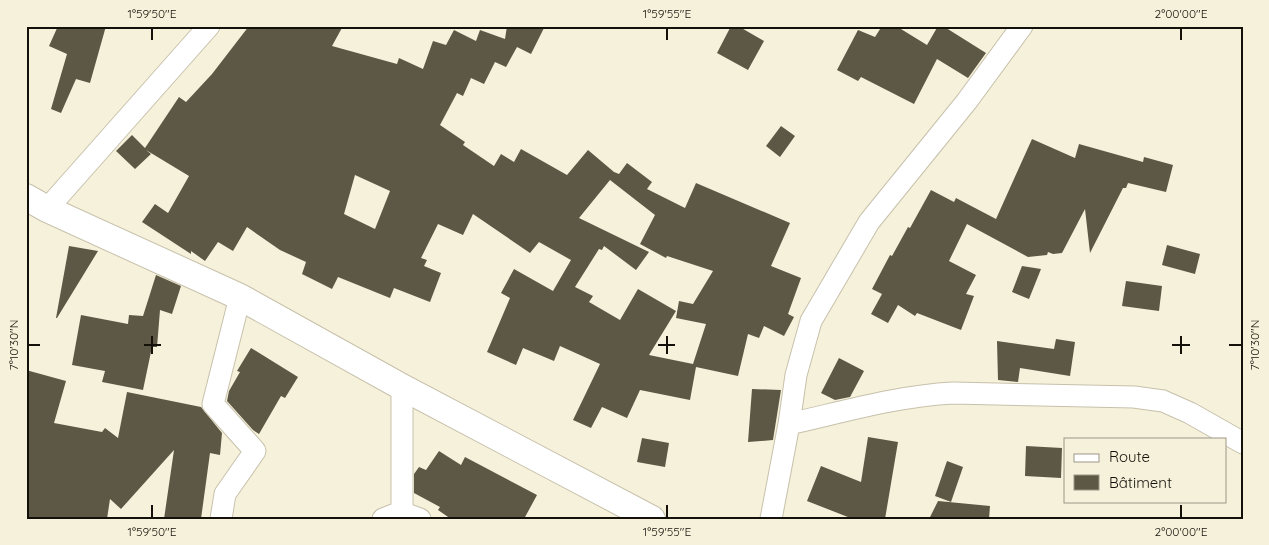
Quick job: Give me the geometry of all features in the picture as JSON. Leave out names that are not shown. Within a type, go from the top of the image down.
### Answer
[{"type":"street","points":[[209,26],[37,203],[240,297],[402,387],[652,519]]},
{"type":"street","points":[[771,519],[796,375],[811,321],[869,222],[967,101],[1022,26]]},
{"type":"street","points":[[221,519],[225,494],[255,452],[213,404],[240,297]]},
{"type":"street","points":[[402,387],[402,517]]},
{"type":"street","points":[[789,424],[929,394],[1134,397],[1163,401],[1190,412],[1243,443]]},
{"type":"building","points":[[58,26],[106,26],[90,83],[76,79],[61,113],[51,109],[67,54],[49,46]]},
{"type":"building","points":[[249,26],[343,26],[332,46],[397,64],[399,58],[423,69],[433,41],[446,45],[454,30],[476,41],[480,30],[505,39],[507,26],[545,26],[531,54],[517,47],[506,67],[495,62],[484,84],[471,78],[463,96],[457,93],[440,125],[465,142],[463,145],[494,166],[501,154],[514,162],[521,149],[567,175],[588,150],[619,174],[627,163],[652,182],[647,189],[685,208],[696,183],[790,223],[771,266],[801,278],[788,314],[794,317],[784,336],[764,326],[759,338],[748,334],[738,376],[696,367],[690,400],[640,390],[627,418],[602,407],[591,428],[573,420],[600,364],[560,346],[554,361],[523,348],[516,365],[487,352],[510,298],[501,293],[514,269],[553,291],[571,260],[539,242],[530,253],[473,214],[463,235],[438,224],[421,258],[427,260],[424,266],[441,273],[430,302],[394,288],[390,298],[338,277],[332,289],[302,274],[306,262],[280,250],[247,227],[233,251],[218,242],[205,261],[142,222],[155,204],[168,213],[189,176],[146,150],[151,154],[135,169],[116,151],[132,135],[145,148],[179,97],[186,102],[212,74]],"holes":[[[355,175],[390,191],[375,229],[344,214]],[[610,180],[655,215],[640,244],[666,258],[667,256],[713,271],[693,304],[679,301],[676,318],[706,324],[693,364],[649,355],[676,311],[638,289],[620,320],[589,302],[593,296],[575,287],[599,249],[602,250],[604,246],[636,270],[649,252],[579,218]]]},
{"type":"building","points":[[731,26],[738,26],[764,41],[748,70],[717,53]]},
{"type":"building","points":[[882,26],[896,26],[927,45],[938,26],[943,26],[986,53],[968,78],[937,59],[914,104],[861,77],[858,81],[837,70],[858,30],[875,37]]},
{"type":"building","points":[[781,126],[795,136],[780,157],[766,146]]},
{"type":"building","points":[[1032,139],[1075,158],[1079,144],[1143,162],[1144,157],[1173,165],[1166,192],[1128,183],[1126,188],[1123,188],[1090,253],[1085,209],[1062,253],[1053,254],[1048,252],[1047,255],[1028,257],[967,224],[949,261],[976,275],[966,294],[974,296],[961,330],[917,313],[915,316],[898,305],[888,323],[871,314],[882,294],[872,289],[890,255],[892,256],[908,227],[910,228],[931,190],[954,202],[956,198],[996,219]]},
{"type":"building","points":[[1167,245],[1200,254],[1195,274],[1162,265]]},
{"type":"building","points":[[69,246],[98,251],[56,318]]},
{"type":"building","points":[[1022,266],[1041,269],[1029,299],[1012,292]]},
{"type":"building","points":[[156,275],[181,286],[172,314],[160,310],[157,347],[152,347],[143,390],[102,382],[105,371],[72,365],[81,315],[128,324],[129,315],[143,316]]},
{"type":"building","points":[[1126,281],[1162,286],[1159,311],[1122,306]]},
{"type":"building","points":[[1056,339],[1075,342],[1070,376],[1020,368],[1018,382],[998,380],[997,341],[1054,349]]},
{"type":"building","points":[[251,348],[298,377],[285,398],[281,396],[259,434],[253,430],[227,401],[229,391],[240,372],[237,371]]},
{"type":"building","points":[[839,358],[864,371],[850,397],[835,400],[821,393]]},
{"type":"building","points":[[26,370],[66,381],[54,423],[102,432],[105,428],[118,438],[127,392],[201,407],[222,433],[220,455],[210,453],[201,519],[164,519],[174,450],[121,509],[110,499],[107,519],[26,519]]},
{"type":"building","points":[[752,389],[781,390],[773,440],[748,442]]},
{"type":"building","points":[[868,437],[898,442],[885,519],[853,519],[807,501],[821,466],[861,482]]},
{"type":"building","points":[[642,438],[669,443],[665,467],[637,462]]},
{"type":"building","points":[[1026,446],[1062,448],[1061,478],[1025,476]]},
{"type":"building","points":[[439,451],[461,465],[465,457],[537,495],[524,519],[451,519],[438,510],[440,507],[414,493],[414,474],[419,467],[426,470]]},
{"type":"building","points":[[947,461],[963,467],[951,502],[935,496]]},
{"type":"building","points":[[938,501],[990,506],[989,519],[929,519]]}]
